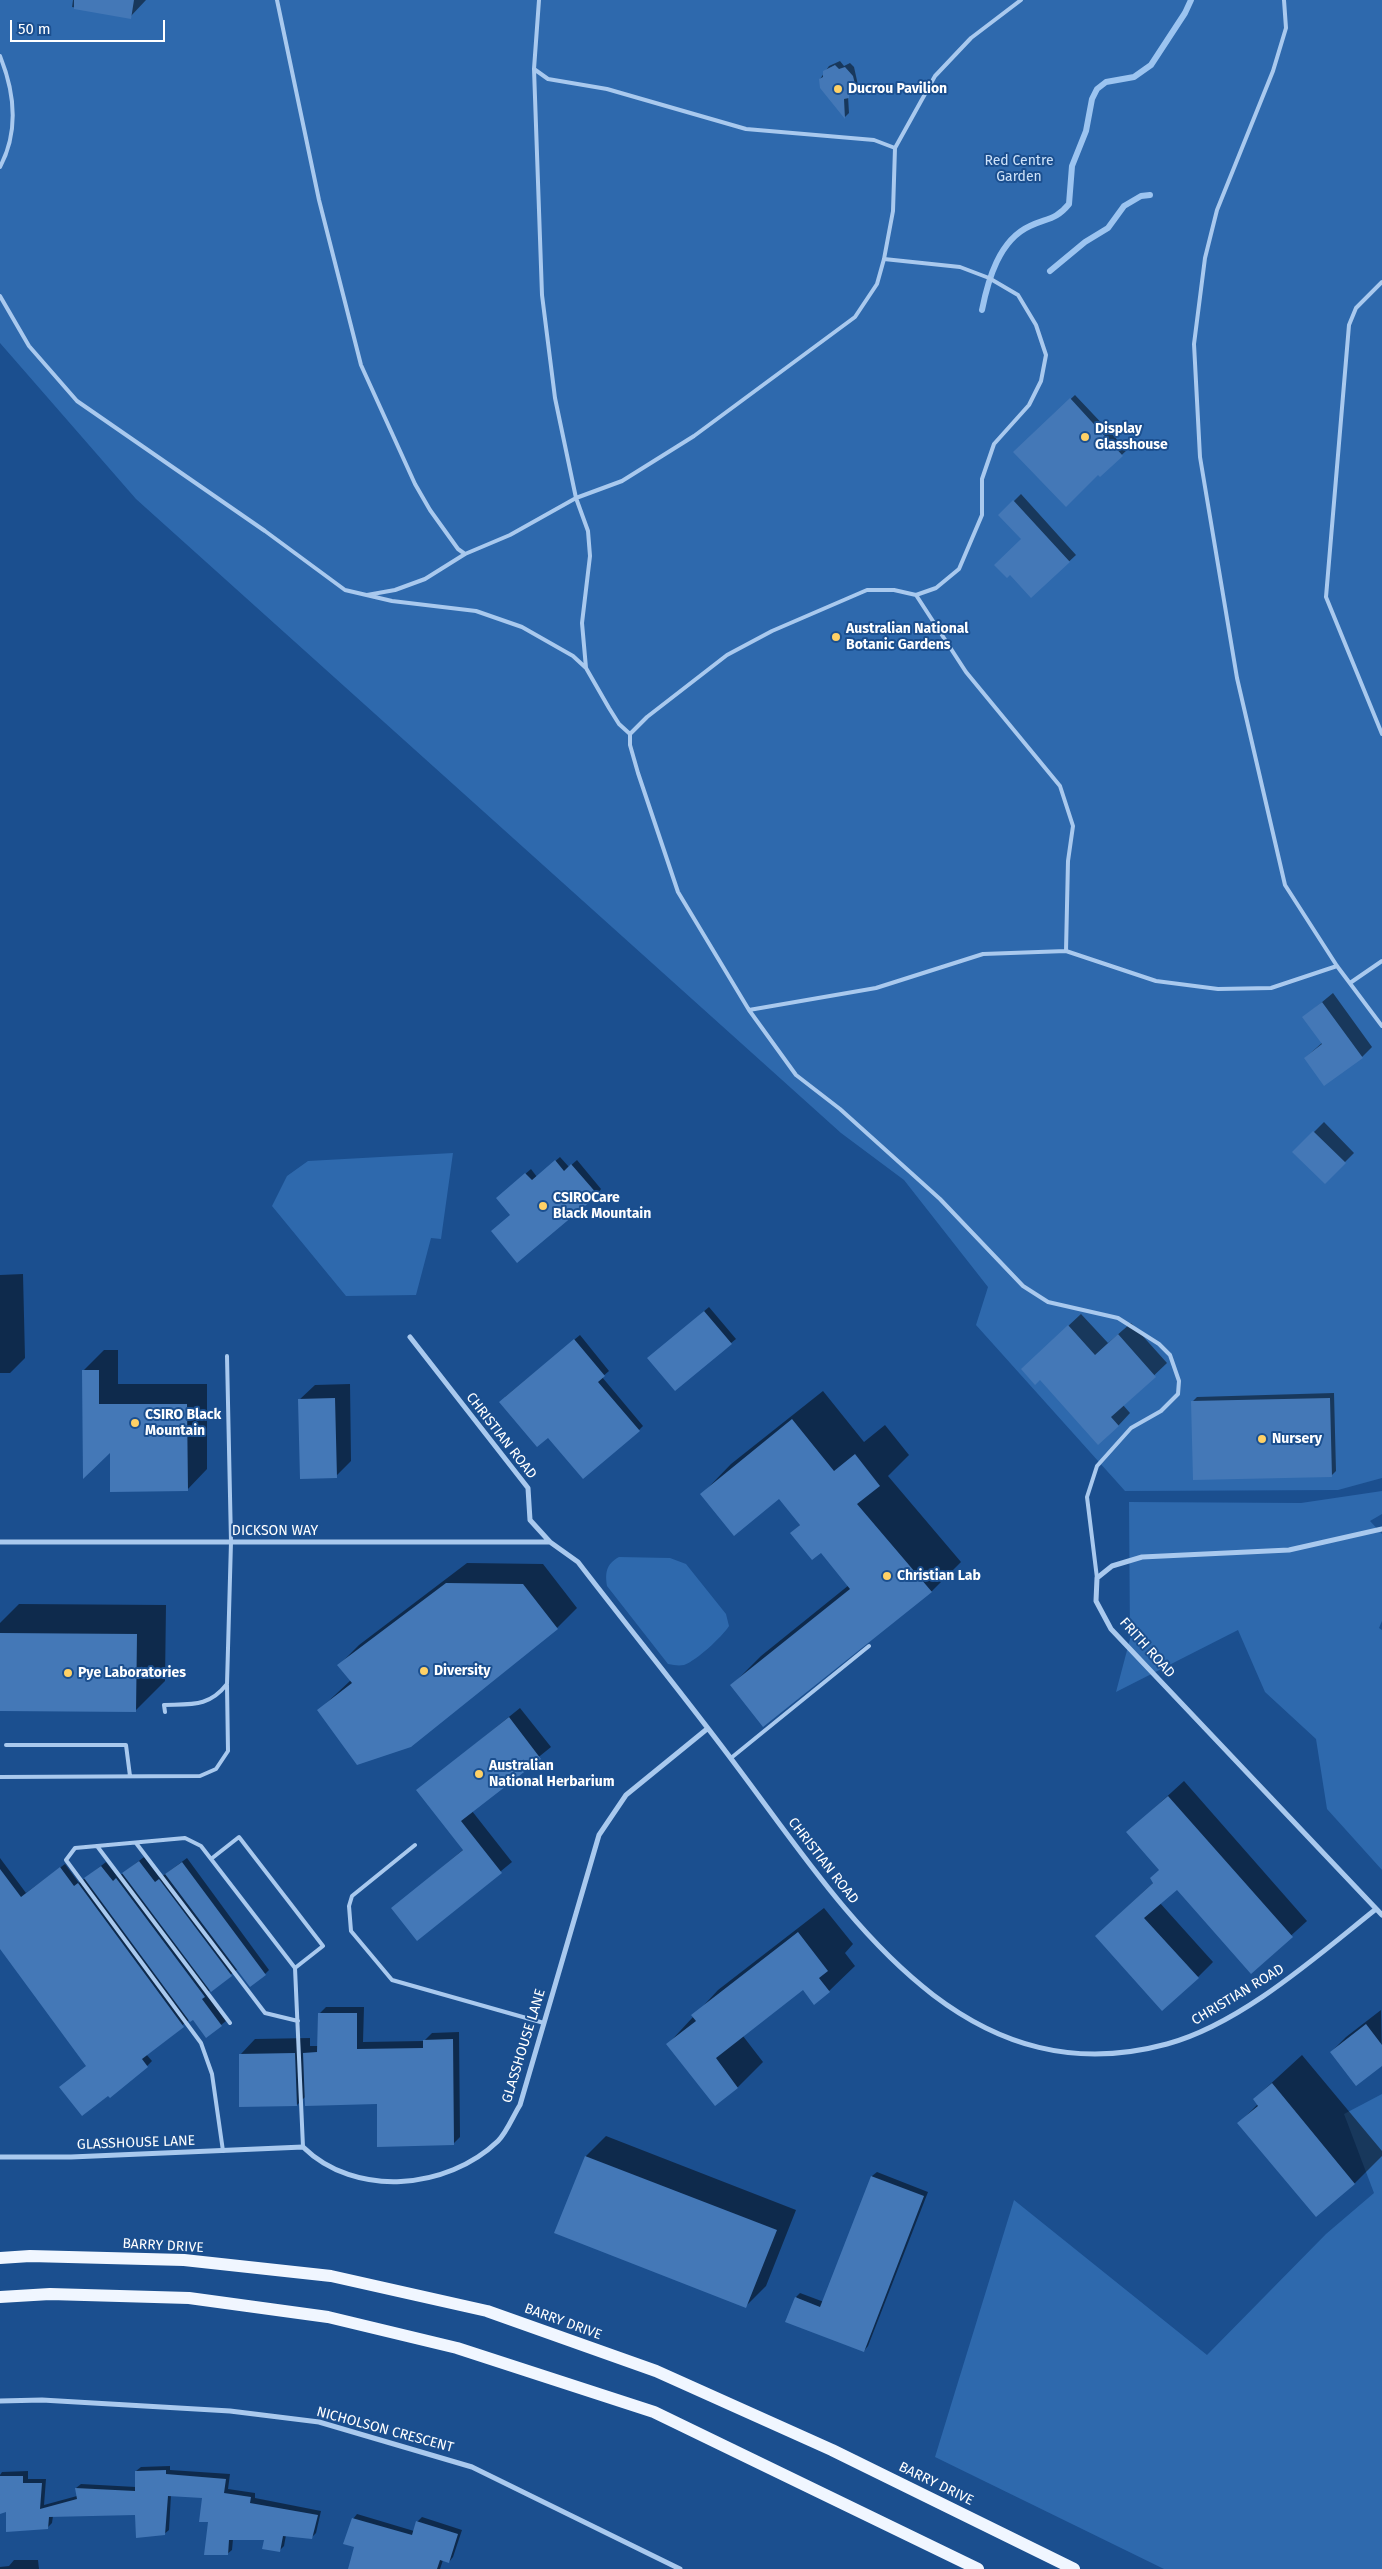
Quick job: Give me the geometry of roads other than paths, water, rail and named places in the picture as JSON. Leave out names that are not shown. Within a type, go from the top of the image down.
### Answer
[{"type":"main road","name":"BARRY DRIVE","points":[[0,2258],[30,2256],[193,2262],[331,2276],[487,2310],[665,2375],[832,2450],[1074,2569]]},
{"type":"main road","points":[[0,2298],[50,2294],[189,2298],[328,2317],[457,2348],[654,2412],[978,2569]]},
{"type":"street","name":"CHRISTIAN ROAD","points":[[410,1337],[528,1488],[530,1520],[550,1542],[578,1562],[860,1926],[897,1964],[931,1994],[965,2019],[1003,2037],[1044,2049],[1085,2054],[1127,2052],[1169,2044],[1208,2028],[1288,1979],[1376,1909]]},
{"type":"street","points":[[1097,1578],[1112,1566],[1142,1557],[1289,1550],[1382,1529]]},
{"type":"street","name":"DICKSON WAY","points":[[0,1542],[550,1542]]},
{"type":"street","name":"FRITH ROAD","points":[[1097,1578],[1096,1602],[1111,1629],[1382,1915]]},
{"type":"street","name":"GLASSHOUSE LANE","points":[[0,2156],[71,2157],[303,2148],[317,2161],[340,2172],[363,2179],[388,2182],[412,2181],[436,2176],[459,2167],[480,2155],[500,2139],[520,2105],[599,1835],[626,1795],[707,1729]]},
{"type":"street","name":"NICHOLSON CRESCENT","points":[[0,2401],[42,2400],[230,2411],[319,2422],[472,2467],[680,2569]]},
{"type":"lane","points":[[277,0],[318,200],[361,365],[415,484],[430,510],[458,549],[465,554]]},
{"type":"lane","points":[[539,0],[534,69],[542,295],[555,398],[576,498],[588,531],[590,556],[582,623],[586,668]]},
{"type":"lane","points":[[365,595],[395,590],[425,579],[465,554],[510,535],[576,498],[622,481],[694,436],[855,317],[877,284],[884,259],[893,211],[895,148],[935,76],[971,38],[1022,0]]},
{"type":"lane","points":[[1284,0],[1286,28],[1274,71],[1217,210],[1204,258],[1194,344],[1200,457],[1237,678],[1286,885],[1336,966],[1382,1026]]},
{"type":"lane","points":[[0,56],[10,80],[13,116],[10,147],[0,167]]},
{"type":"lane","points":[[534,69],[548,79],[607,88],[746,129],[874,140],[895,148]]},
{"type":"lane","points":[[884,259],[960,267],[989,278],[1018,295],[1036,324],[1046,355],[1041,382],[1029,405],[994,444],[982,479],[982,515],[959,569],[936,588],[916,595],[894,590],[867,590],[772,631],[727,655],[647,717],[630,734],[630,745],[678,892],[749,1010],[796,1075],[840,1110],[940,1199],[1023,1286],[1048,1302],[1118,1318],[1159,1344],[1170,1355],[1179,1381],[1178,1394],[1161,1411],[1131,1428],[1097,1466],[1087,1497],[1097,1578]]},
{"type":"lane","points":[[1382,282],[1356,308],[1349,325],[1326,597],[1382,734]]},
{"type":"lane","points":[[0,296],[29,346],[77,401],[249,520],[345,590],[392,601],[476,611],[522,627],[573,656],[586,668],[619,724],[630,734]]},
{"type":"lane","points":[[916,595],[966,672],[1060,786],[1073,826],[1068,868],[1066,951]]},
{"type":"lane","points":[[749,1010],[876,988],[983,954],[1066,951],[1156,981],[1218,989],[1271,988],[1336,966]]},
{"type":"lane","points":[[1350,983],[1382,961]]},
{"type":"lane","points":[[0,1777],[200,1776],[216,1769],[228,1751],[227,1684],[231,1542],[227,1356]]},
{"type":"lane","points":[[731,1758],[869,1646]]},
{"type":"lane","points":[[164,1712],[164,1705],[201,1703],[211,1700],[227,1684]]},
{"type":"lane","points":[[6,1745],[126,1745],[130,1776]]},
{"type":"lane","points":[[212,1859],[239,1837],[324,1946],[295,1968]]},
{"type":"lane","points":[[223,2151],[212,2074],[201,2043],[66,1860],[75,1848],[185,1838],[201,1846],[295,1968],[303,2148]]},
{"type":"lane","points":[[136,1842],[265,2013],[298,2021]]},
{"type":"lane","points":[[415,1845],[352,1896],[349,1906],[352,1931],[392,1980],[544,2023]]},
{"type":"lane","points":[[97,1846],[230,2023]]},
{"type":"waterway","points":[[982,310],[992,274],[1010,241],[1019,232],[1055,216],[1069,204],[1072,166],[1086,131],[1092,99],[1097,89],[1106,82],[1134,77],[1151,65],[1185,13],[1191,0]]},
{"type":"waterway","points":[[1050,271],[1085,242],[1108,228],[1124,206],[1141,196],[1150,195]]},
{"type":"place","name":"Ducrou Pavilion","points":[[838,89]]},
{"type":"place","name":"Display Glasshouse","points":[[1085,437]]},
{"type":"place","name":"Australian National Botanic Gardens","points":[[836,637]]},
{"type":"place","name":"CSIROCare Black Mountain","points":[[543,1206]]},
{"type":"place","name":"CSIRO Black Mountain","points":[[135,1423]]},
{"type":"place","name":"Nursery","points":[[1262,1439]]},
{"type":"place","name":"Christian Lab","points":[[887,1576]]},
{"type":"place","name":"Diversity","points":[[424,1671]]},
{"type":"place","name":"Pye Laboratories","points":[[68,1673]]},
{"type":"place","name":"Australian National Herbarium","points":[[479,1774]]},
{"type":"park label","name":"Red Centre Garden","points":[[1019,170]]}]
